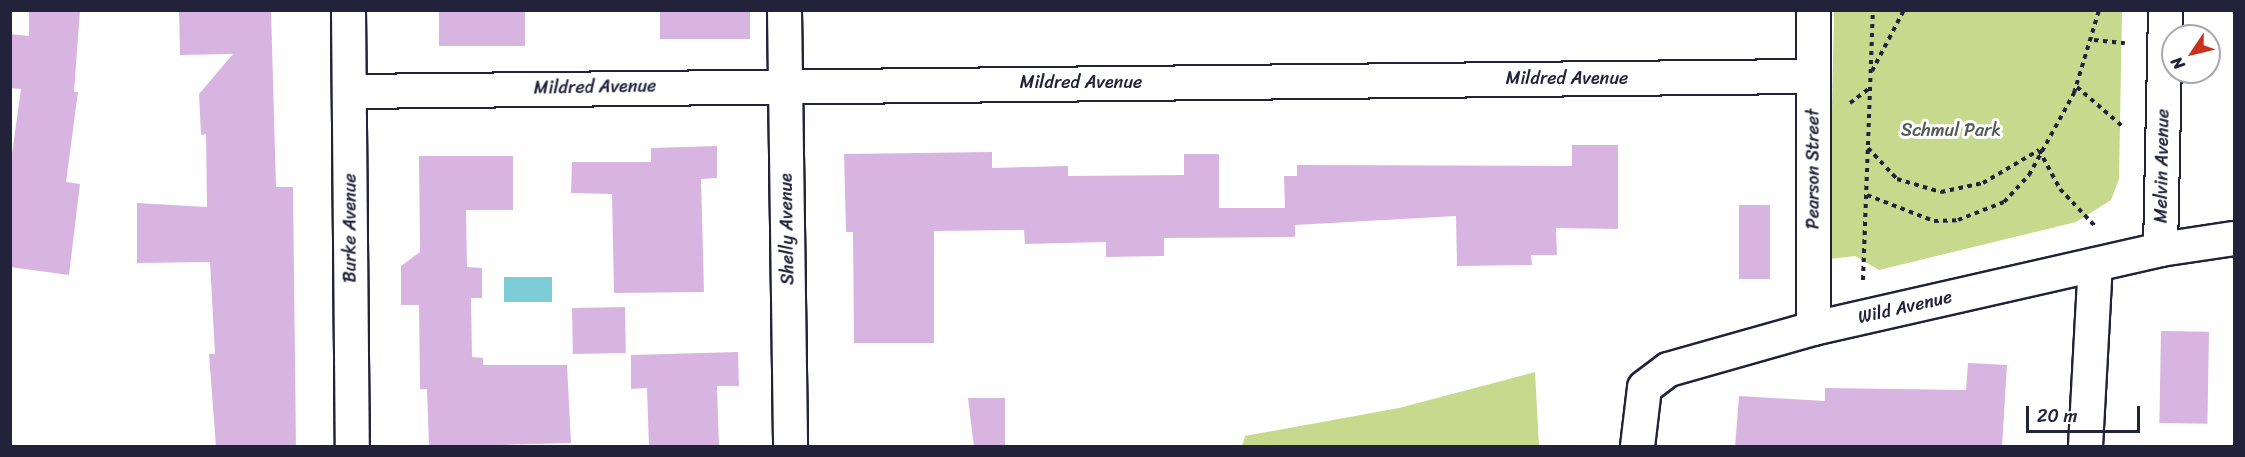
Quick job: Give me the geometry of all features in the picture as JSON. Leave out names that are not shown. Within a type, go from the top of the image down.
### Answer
[{"type":"street","name":"Burke Avenue","points":[[348,10],[352,447]]},
{"type":"street","name":"Shelly Avenue","points":[[784,10],[790,447]]},
{"type":"street","name":"Pearson Street","points":[[1813,10],[1813,328]]},
{"type":"street","name":"Melvin Avenue","points":[[2160,249],[2165,10]]},
{"type":"street","name":"Mildred Avenue","points":[[349,91],[1813,76]]},
{"type":"street","name":"Wild Avenue","points":[[1637,447],[1641,397],[1658,373],[1813,328],[2160,249],[2235,238]]},
{"type":"street","points":[[2085,447],[2095,264]]},
{"type":"path","points":[[1863,280],[1873,10]]},
{"type":"path","points":[[1871,72],[1904,10]]},
{"type":"path","points":[[1867,195],[1911,216],[1958,220],[2004,202],[2029,175],[2039,150],[2076,87],[2094,40],[2099,10]]},
{"type":"path","points":[[2094,40],[2125,43]]},
{"type":"path","points":[[2076,87],[2122,126]]},
{"type":"path","points":[[1868,148],[1897,179],[1941,192],[1983,183],[2039,150]]},
{"type":"path","points":[[2039,150],[2061,189],[2094,225]]},
{"type":"green space","name":"Schmul Park","points":[[1834,11],[2122,11],[2119,179],[2111,200],[2076,222],[1879,270],[1855,256],[1829,259]]},
{"type":"green space","points":[[1535,372],[1539,446],[1242,446],[1245,436],[1399,408]]},
{"type":"water","points":[[504,277],[552,277],[552,302],[504,302]]},
{"type":"building","points":[[29,10],[80,10],[74,92],[78,92],[66,182],[80,184],[69,275],[10,267],[10,168],[21,89],[10,88],[10,34],[29,36]]},
{"type":"building","points":[[179,10],[271,10],[276,187],[293,187],[296,447],[216,447],[209,354],[215,354],[210,262],[137,263],[137,203],[207,207],[206,134],[201,135],[199,94],[233,54],[180,55]]},
{"type":"building","points":[[439,10],[525,10],[525,46],[439,46]]},
{"type":"building","points":[[660,10],[750,10],[750,39],[660,39]]},
{"type":"building","points":[[1572,145],[1618,145],[1618,229],[1556,228],[1557,255],[1531,255],[1532,265],[1457,266],[1456,216],[1295,225],[1295,237],[1164,238],[1164,256],[1106,257],[1106,242],[1025,244],[1024,230],[934,231],[934,343],[854,343],[853,232],[846,232],[844,154],[992,152],[992,168],[1068,166],[1068,176],[1184,175],[1184,154],[1219,154],[1219,208],[1285,208],[1284,176],[1297,176],[1297,165],[1572,166]]},
{"type":"building","points":[[717,146],[717,178],[701,179],[704,292],[614,293],[612,194],[571,193],[572,162],[651,162],[651,148]]},
{"type":"building","points":[[419,156],[513,156],[513,210],[466,210],[467,267],[482,268],[482,298],[471,298],[472,357],[483,358],[483,365],[567,365],[571,443],[429,447],[427,389],[420,389],[419,305],[401,305],[401,266],[420,252]]},
{"type":"building","points":[[1739,205],[1770,205],[1770,279],[1739,279]]},
{"type":"building","points":[[625,307],[626,353],[573,354],[572,308]]},
{"type":"building","points":[[2161,331],[2209,332],[2207,424],[2159,423]]},
{"type":"building","points":[[738,352],[739,386],[717,386],[719,447],[649,447],[647,388],[631,389],[631,355]]},
{"type":"building","points":[[1968,363],[2007,365],[2002,447],[1735,447],[1739,396],[1825,401],[1825,388],[1966,390]]},
{"type":"building","points":[[968,398],[1005,398],[1005,447],[974,447]]}]
